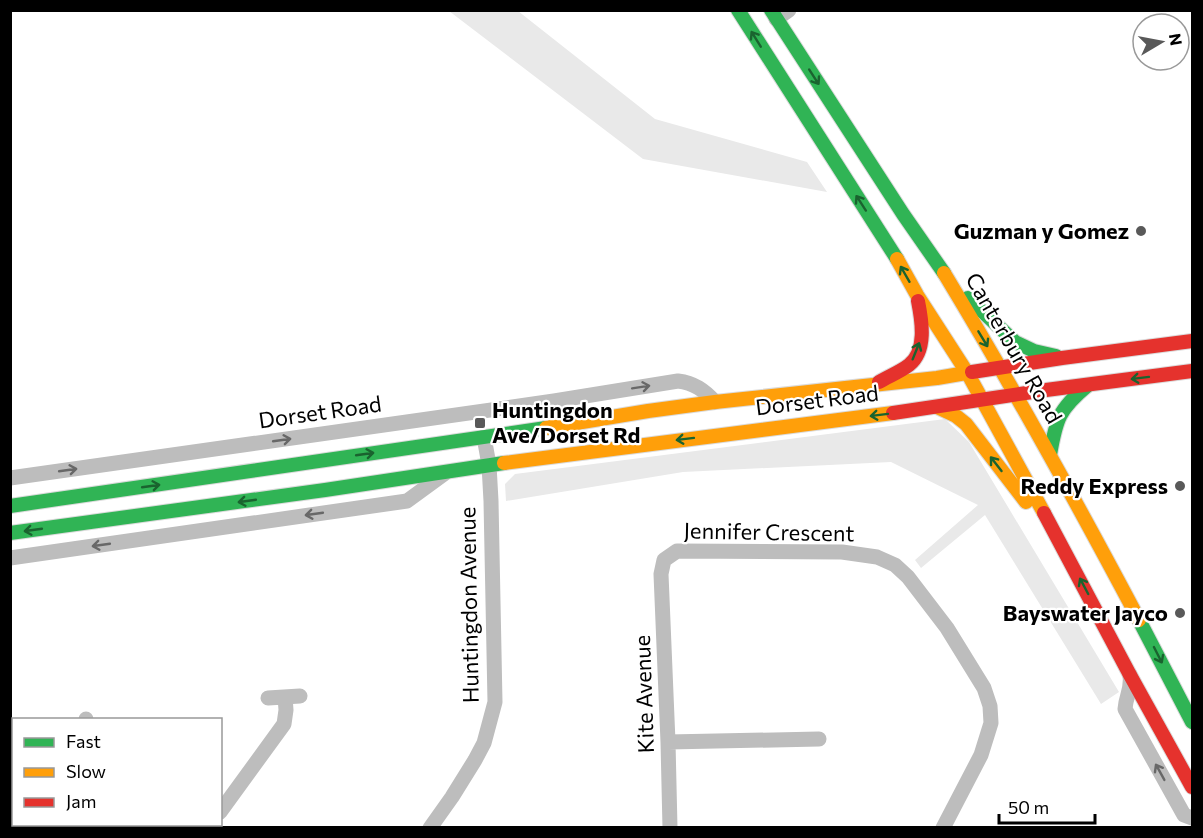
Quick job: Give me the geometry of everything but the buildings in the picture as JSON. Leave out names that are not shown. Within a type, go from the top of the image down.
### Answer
[{"type":"main road","points":[[738,10],[968,374],[1071,560],[1192,788]]},
{"type":"main road","name":"Canterbury Road","points":[[779,13],[903,214],[944,273],[1017,395],[1121,584],[1192,722]]},
{"type":"main road","points":[[944,273],[1015,342],[1035,351],[1062,358]]},
{"type":"main road","points":[[872,386],[912,362],[919,349],[922,322],[917,295]]},
{"type":"main road","name":"Dorset Road","points":[[10,506],[648,411],[968,374],[1062,358],[1192,341]]},
{"type":"main road","name":"Dorset Road","points":[[10,533],[489,465],[1192,372]]},
{"type":"main road","points":[[1050,455],[1056,420],[1070,399],[1088,385]]},
{"type":"main road","points":[[937,407],[956,416],[966,424],[1071,560]]},
{"type":"street","name":"Dorset Road","points":[[10,478],[554,401],[678,381],[688,382],[705,391],[715,402]]},
{"type":"street","name":"Huntingdon Avenue","points":[[430,828],[476,760],[484,743],[495,702],[491,501],[489,465],[484,437]]},
{"type":"street","name":"Dorset Road","points":[[246,445],[277,467]]},
{"type":"street","name":"Dorset Road","points":[[10,558],[407,501],[446,472]]},
{"type":"street","name":"Jennifer Crescent","points":[[663,560],[677,551],[842,552],[877,557],[895,566],[908,577],[947,628],[984,688],[990,705],[991,723],[981,755],[943,828]]},
{"type":"street","name":"Kite Avenue","points":[[663,560],[670,828]]},
{"type":"street","points":[[1130,675],[1131,685],[1125,709],[1189,820]]},
{"type":"street","points":[[268,698],[300,696]]},
{"type":"street","points":[[222,809],[284,724],[285,697]]},
{"type":"street","points":[[668,742],[819,739]]},
{"type":"shaded area","points":[[449,11],[518,11],[655,119],[807,162],[827,192],[643,159]]},
{"type":"shaded area","points":[[945,419],[969,442],[1119,692],[1101,704],[985,515],[921,568],[915,560],[978,505],[891,462],[683,472],[506,501],[505,484],[515,474]]},
{"type":"traffic: fast","points":[[738,10],[897,259]]},
{"type":"traffic: fast","points":[[771,10],[903,214],[944,273]]},
{"type":"traffic: fast","points":[[968,298],[1015,342],[1034,351],[1056,356]]},
{"type":"traffic: fast","points":[[1050,455],[1054,432],[1060,416],[1071,401],[1088,385]]},
{"type":"traffic: fast","points":[[10,506],[546,428]]},
{"type":"traffic: fast","points":[[10,533],[504,463]]},
{"type":"traffic: fast","points":[[1139,620],[1192,722]]},
{"type":"traffic: slow","points":[[897,259],[917,295],[968,374],[1044,513]]},
{"type":"traffic: slow","points":[[944,273],[1044,445],[1139,620]]},
{"type":"traffic: slow","points":[[546,428],[715,402],[937,378],[972,372]]},
{"type":"traffic: slow","points":[[937,407],[956,416],[966,424],[1026,502]]},
{"type":"traffic: slow","points":[[504,463],[893,413]]},
{"type":"traffic: jam","points":[[879,382],[909,365],[919,352],[922,326],[918,301]]},
{"type":"traffic: jam","points":[[972,372],[1192,341]]},
{"type":"traffic: jam","points":[[893,413],[1192,371]]},
{"type":"traffic: jam","points":[[1044,513],[1192,787]]},
{"type":"place","name":"Guzman y Gomez","points":[[1141,231]]},
{"type":"place","name":"Huntingdon Ave/Dorset Rd","points":[[480,423]]},
{"type":"place","name":"Reddy Express","points":[[1180,486]]},
{"type":"place","name":"Bayswater Jayco","points":[[1180,613]]}]
